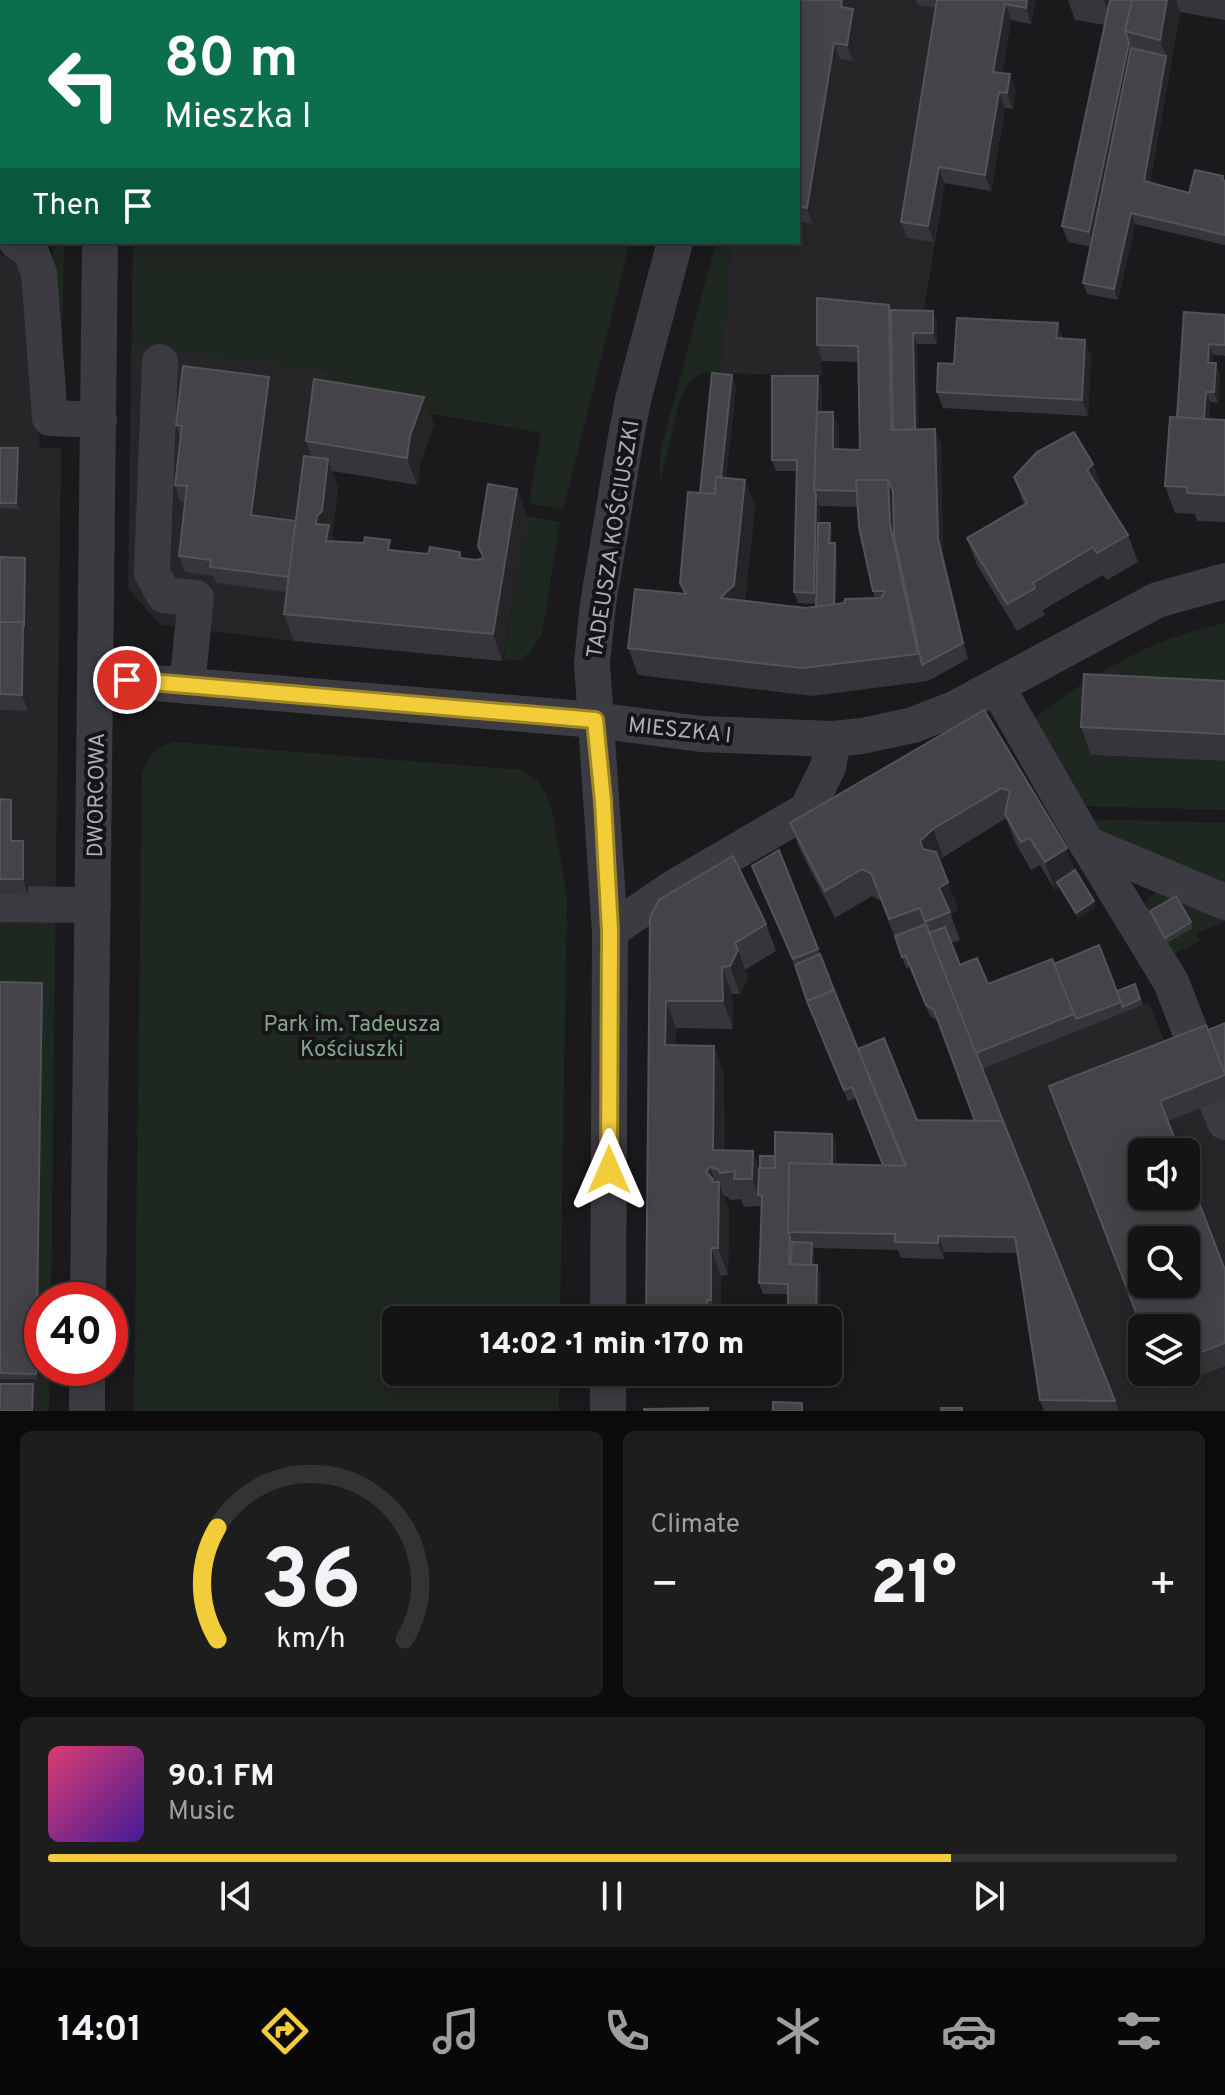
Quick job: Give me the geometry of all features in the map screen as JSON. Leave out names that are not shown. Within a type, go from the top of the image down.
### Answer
[{"type":"street","points":[[20,244],[30,250],[39,273],[50,418],[99,420]]},
{"type":"street","name":"DWORCOWA","points":[[88,1282],[100,244]]},
{"type":"street","name":"TADEUSZA KOŚCIUSZKI","points":[[608,1306],[610,931],[592,663],[598,604],[633,400],[674,244]]},
{"type":"street","points":[[160,362],[152,573],[164,595],[196,598],[187,686]]},
{"type":"street","name":"MIESZKA I","points":[[96,678],[595,720],[701,734],[833,739],[913,725],[997,687],[1157,600],[1225,581]]},
{"type":"street","points":[[997,687],[1171,982],[1198,1052]]},
{"type":"street","points":[[610,931],[673,888],[807,810],[828,767],[833,739]]},
{"type":"street","points":[[1087,844],[1225,902]]},
{"type":"street","points":[[0,904],[93,905]]},
{"type":"street","points":[[87,1386],[87,1411]]},
{"type":"street","points":[[608,1386],[608,1411]]},
{"type":"shaded area","points":[[804,0],[976,0],[922,322],[822,315],[822,376],[720,373],[733,244],[800,244],[800,25]]},
{"type":"shaded area","points":[[133,244],[136,244],[289,365],[329,372],[294,641],[161,625],[128,589]]},
{"type":"shaded area","points":[[0,254],[17,262],[24,284],[40,448],[61,448],[51,1282],[24,1282],[24,1386],[38,1386],[37,1411],[0,1411]]},
{"type":"shaded area","points":[[1149,1002],[1172,1061],[1225,1041],[1225,1411],[1119,1411],[982,1069]]},
{"type":"green space","points":[[52,244],[64,244],[62,352]]},
{"type":"green space","points":[[133,244],[630,244],[563,510],[529,503],[541,433],[326,395],[329,372],[132,345]]},
{"type":"green space","points":[[715,244],[733,244],[720,373],[702,373],[688,384],[680,399],[660,482],[660,453]]},
{"type":"green space","points":[[527,516],[560,522],[542,635],[529,653],[519,660],[503,661]]},
{"type":"green space","points":[[1225,623],[1225,702],[1091,755],[1225,761],[1225,810],[1081,806],[1033,719],[1082,684],[1135,654],[1171,638]]},
{"type":"green space","name":"Park im. Tadeusza Kościuszki","points":[[175,742],[521,770],[536,779],[546,793],[567,895],[560,1306],[382,1306],[382,1386],[559,1386],[559,1411],[134,1411],[142,773],[154,752]]},
{"type":"green space","points":[[1088,819],[1225,823],[1225,887],[1101,840]]},
{"type":"green space","points":[[1157,890],[1225,916],[1225,921],[1197,933],[1200,941],[1172,955],[1144,903]]},
{"type":"green space","points":[[0,924],[55,924],[51,1282],[39,1282],[44,989],[0,988]]},
{"type":"green space","points":[[37,1386],[50,1386],[49,1411],[37,1411]]},
{"type":"building","points":[[800,0],[842,0],[841,7],[853,9],[847,45],[834,43],[807,208],[800,206]]},
{"type":"building","points":[[937,0],[1027,0],[1026,8],[1005,4],[993,72],[1010,74],[1007,93],[999,92],[985,175],[939,167],[928,226],[901,222]]},
{"type":"building","points":[[1110,0],[1132,0],[1125,31],[1129,43],[1089,232],[1062,226]]},
{"type":"building","points":[[1132,0],[1167,0],[1160,40],[1125,31]]},
{"type":"building","points":[[1131,48],[1166,56],[1144,181],[1189,193],[1195,170],[1223,176],[1225,235],[1131,213],[1114,289],[1083,283]]},
{"type":"building","points":[[817,298],[889,305],[891,430],[935,429],[938,539],[963,643],[922,665],[894,536],[893,491],[888,480],[856,480],[857,491],[814,490],[816,412],[833,412],[833,449],[860,450],[858,346],[817,345]]},
{"type":"building","points":[[891,310],[933,311],[933,333],[913,333],[915,429],[893,430]]},
{"type":"building","points":[[1184,312],[1225,315],[1225,345],[1209,344],[1208,363],[1216,363],[1214,392],[1206,392],[1204,419],[1177,417]]},
{"type":"building","points":[[957,318],[1058,323],[1056,338],[1085,340],[1082,400],[937,392],[938,363],[954,364]]},
{"type":"building","points":[[183,366],[269,377],[251,515],[296,521],[289,577],[210,567],[211,560],[179,556],[187,486],[175,485],[182,426],[176,425]]},
{"type":"building","points":[[712,373],[732,375],[721,477],[716,477],[715,494],[700,493]]},
{"type":"building","points":[[772,376],[818,376],[814,593],[794,592],[797,460],[772,460]]},
{"type":"building","points":[[314,379],[424,397],[410,436],[407,458],[306,441]]},
{"type":"building","points":[[1170,417],[1225,420],[1224,495],[1187,493],[1187,487],[1165,486]]},
{"type":"building","points":[[1074,432],[1093,464],[1087,470],[1128,535],[1097,553],[1093,547],[1033,583],[1035,588],[1007,604],[967,538],[1027,503],[1014,477],[1037,452]]},
{"type":"building","points":[[0,448],[18,448],[16,503],[0,503]]},
{"type":"building","points":[[304,456],[328,459],[322,511],[317,516],[316,524],[329,525],[326,541],[364,543],[365,537],[390,540],[388,550],[428,554],[430,547],[460,552],[459,558],[484,558],[478,546],[488,484],[517,489],[493,634],[284,614]]},
{"type":"building","points":[[716,477],[745,480],[734,585],[720,598],[806,608],[844,603],[845,599],[881,598],[885,591],[873,591],[859,527],[856,480],[888,480],[890,524],[918,654],[802,668],[628,648],[635,589],[686,594],[680,583],[688,492],[715,494]]},
{"type":"building","points":[[818,523],[830,523],[829,543],[835,543],[834,604],[816,607]]},
{"type":"building","points":[[0,557],[25,558],[24,627],[23,622],[0,622]]},
{"type":"building","points":[[0,622],[23,622],[22,695],[0,694]]},
{"type":"building","points":[[1084,674],[1225,681],[1225,734],[1081,727]]},
{"type":"building","points":[[984,710],[1067,848],[1045,862],[1030,838],[1021,842],[1005,814],[1010,791],[1002,788],[933,829],[920,841],[923,849],[936,852],[948,882],[939,888],[950,912],[925,922],[920,908],[889,919],[871,873],[862,869],[825,891],[790,823]]},
{"type":"building","points":[[0,799],[11,800],[11,841],[23,841],[23,879],[0,879]]},
{"type":"building","points":[[779,850],[818,949],[793,959],[752,866]]},
{"type":"building","points":[[733,856],[766,924],[735,943],[738,950],[730,966],[722,967],[723,1001],[666,1001],[665,1045],[714,1046],[713,1150],[753,1151],[752,1179],[734,1179],[735,1171],[720,1173],[718,1169],[710,1167],[706,1172],[713,1179],[712,1182],[719,1182],[718,1248],[711,1248],[711,1300],[707,1300],[707,1306],[646,1306],[650,917],[659,900]]},
{"type":"building","points":[[1075,870],[1094,901],[1076,913],[1057,882]]},
{"type":"building","points":[[1176,896],[1191,922],[1165,938],[1150,911]]},
{"type":"building","points":[[926,924],[1003,1121],[975,1121],[934,1010],[926,1005],[906,956],[902,957],[895,936]]},
{"type":"building","points":[[945,927],[960,965],[977,958],[988,984],[1052,959],[1074,1014],[976,1053],[929,933]]},
{"type":"building","points":[[1099,945],[1121,1002],[1076,1019],[1054,964]]},
{"type":"building","points":[[820,954],[834,990],[807,1001],[795,965]]},
{"type":"building","points":[[0,982],[42,983],[37,1282],[24,1282],[24,1374],[0,1373]]},
{"type":"building","points":[[1135,984],[1140,999],[1123,1007],[1117,991]]},
{"type":"building","points":[[834,990],[905,1166],[883,1165],[852,1087],[844,1090],[807,1001]]},
{"type":"building","points":[[1225,1023],[1225,1075],[1208,1030]]},
{"type":"building","points":[[1206,1025],[1225,1075],[1160,1101],[1175,1138],[1128,1138],[1128,1210],[1200,1210],[1200,1205],[1225,1270],[1225,1343],[1200,1353],[1200,1314],[1137,1314],[1130,1298],[1200,1298],[1200,1226],[1128,1226],[1128,1292],[1049,1086]]},
{"type":"building","points":[[884,1038],[917,1120],[1003,1121],[1115,1401],[1040,1400],[1015,1237],[938,1236],[938,1243],[895,1242],[895,1234],[788,1232],[789,1163],[906,1166],[858,1049]]},
{"type":"building","points":[[775,1132],[832,1134],[832,1164],[789,1163],[789,1264],[817,1265],[816,1306],[788,1306],[788,1284],[759,1283],[762,1196],[758,1195],[759,1168],[775,1168]]},
{"type":"building","points":[[760,1156],[775,1156],[775,1168],[760,1168]]},
{"type":"building","points":[[792,1242],[812,1243],[811,1265],[791,1264]]},
{"type":"building","points":[[0,1384],[33,1386],[32,1411],[0,1411]]},
{"type":"building","points":[[773,1402],[802,1403],[802,1411],[773,1411]]},
{"type":"building","points":[[708,1408],[708,1411],[644,1411],[644,1409]]},
{"type":"building","points":[[941,1408],[962,1408],[962,1411],[941,1411]]},
{"type":"route","points":[[127,680],[595,720],[610,931],[609,1170]]}]
